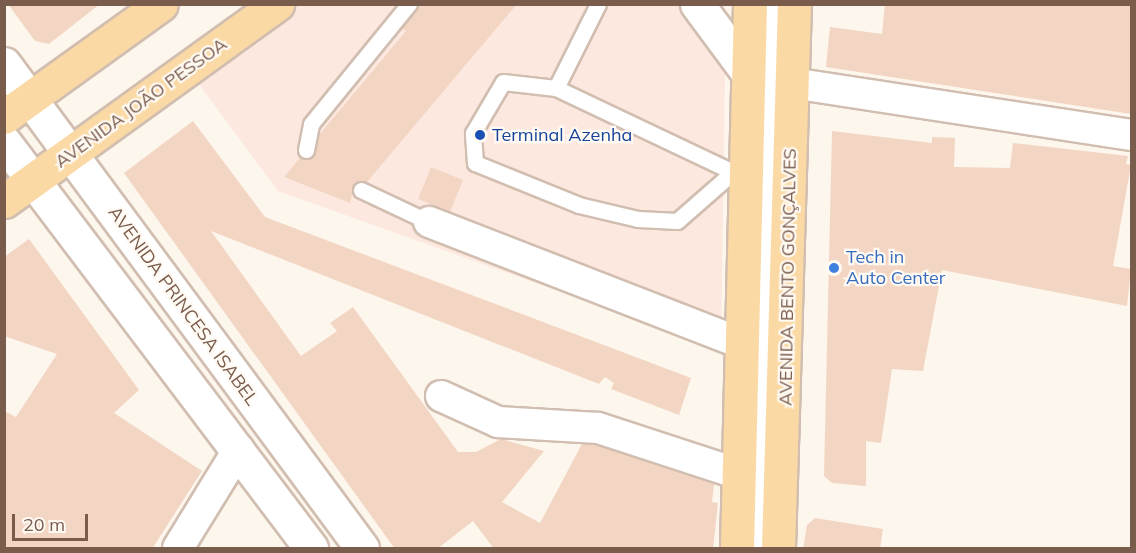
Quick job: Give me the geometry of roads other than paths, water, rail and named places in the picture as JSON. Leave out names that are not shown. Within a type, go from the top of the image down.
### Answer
[{"type":"main road","points":[[17,109],[161,4]]},
{"type":"main road","name":"AVENIDA JOÃO PESSOA","points":[[4,201],[16,168],[66,147],[277,4]]},
{"type":"main road","points":[[697,4],[748,73]]},
{"type":"main road","points":[[737,549],[742,475],[744,344],[740,175],[748,73],[750,4]]},
{"type":"main road","name":"AVENIDA BENTO GONÇALVES","points":[[778,549],[794,4]]},
{"type":"main road","name":"AVENIDA PRINCESA ISABEL","points":[[4,64],[17,109],[66,147],[362,549]]},
{"type":"main road","points":[[16,168],[239,449],[310,549]]},
{"type":"street","points":[[792,83],[1131,135]]},
{"type":"street","points":[[429,222],[744,344]]},
{"type":"street","points":[[441,396],[498,422],[598,428],[742,475]]},
{"type":"street","points":[[178,549],[239,449]]},
{"type":"lane","points":[[66,147],[248,4]]},
{"type":"lane","points":[[306,150],[311,124],[409,4]]},
{"type":"lane","points":[[556,88],[598,4]]},
{"type":"lane","points":[[757,549],[772,4]]},
{"type":"lane","points":[[503,82],[556,88],[740,175],[677,221],[638,219],[579,205],[476,163],[473,134],[503,82]]},
{"type":"lane","points":[[361,190],[429,222]]},
{"type":"place","name":"Terminal Azenha","points":[[480,135]]},
{"type":"place","name":"Tech in Auto Center","points":[[834,268]]}]
